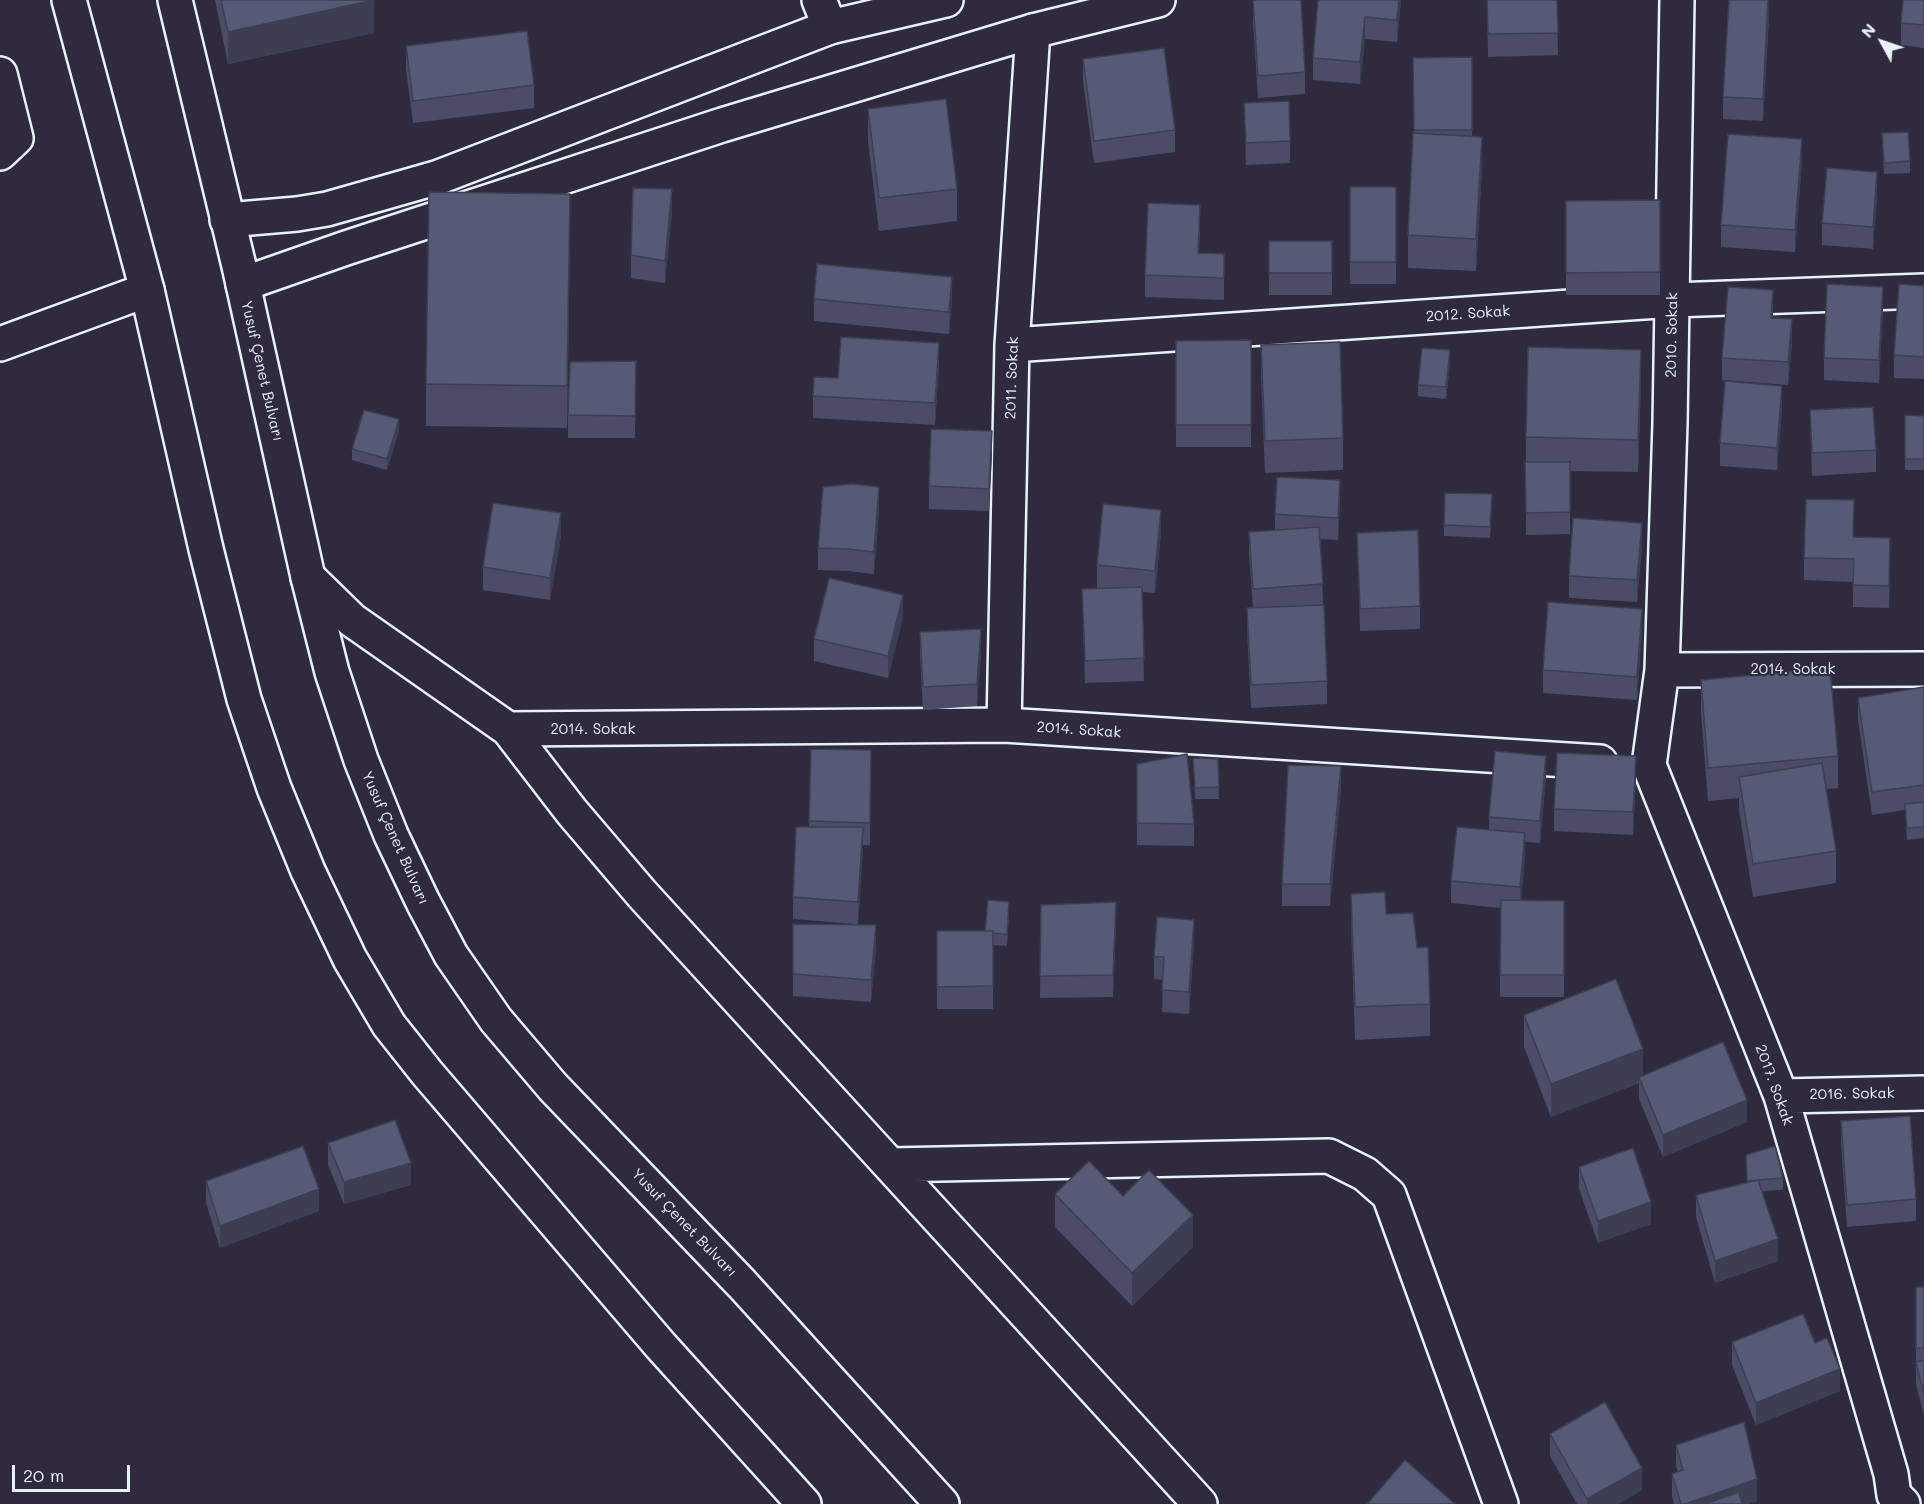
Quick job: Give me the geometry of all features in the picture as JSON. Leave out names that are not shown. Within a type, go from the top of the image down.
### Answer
[{"type":"main road","points":[[69,0],[147,290],[206,549],[244,699],[274,788],[308,871],[350,959],[389,1024],[427,1073],[661,1346],[804,1504]]},
{"type":"main road","name":"Yusuf Çenet Bulvarı","points":[[175,0],[332,672],[361,760],[391,835],[423,902],[451,955],[496,1020],[553,1087],[742,1284],[942,1504]]},
{"type":"main road","points":[[227,220],[327,209],[439,177],[824,13],[946,0]]},
{"type":"main road","points":[[243,284],[722,125],[1033,31],[1158,0]]},
{"type":"main road","name":"2010. Sokak","points":[[1662,670],[1673,300],[1677,0]]},
{"type":"main road","name":"2011. Sokak","points":[[1004,726],[1012,345],[1033,31]]},
{"type":"main road","points":[[0,74],[16,138],[0,153]]},
{"type":"main road","points":[[0,344],[147,290]]},
{"type":"main road","name":"2012. Sokak","points":[[1012,345],[1673,300],[1924,291]]},
{"type":"main road","points":[[308,577],[352,620],[508,729],[572,812],[642,894],[1200,1504]]},
{"type":"main road","name":"2014. Sokak","points":[[1662,670],[1924,669]]},
{"type":"main road","name":"2017. Sokak","points":[[1662,670],[1649,765],[1780,1096],[1891,1474],[1894,1495],[1903,1504]]},
{"type":"main road","name":"2014. Sokak","points":[[508,729],[1004,726],[1649,765]]},
{"type":"main road","name":"2016. Sokak","points":[[1780,1096],[1924,1093]]},
{"type":"main road","points":[[891,1165],[1329,1156],[1365,1174],[1389,1195],[1501,1504]]},
{"type":"building","points":[[221,0],[374,0],[228,32]]},
{"type":"building","points":[[1253,0],[1301,0],[1305,72],[1258,76]]},
{"type":"building","points":[[1318,0],[1399,0],[1397,20],[1365,17],[1360,62],[1313,58]]},
{"type":"building","points":[[1487,0],[1557,0],[1558,33],[1488,34]]},
{"type":"building","points":[[1729,0],[1768,0],[1763,99],[1723,97]]},
{"type":"building","points":[[1903,0],[1924,0],[1924,25],[1901,23]]},
{"type":"building","points":[[527,31],[534,85],[413,101],[406,46]]},
{"type":"building","points":[[1164,48],[1175,130],[1094,141],[1083,59]]},
{"type":"building","points":[[1472,57],[1472,130],[1414,130],[1413,58]]},
{"type":"building","points":[[946,99],[957,189],[879,198],[868,109]]},
{"type":"building","points":[[1289,101],[1290,141],[1246,143],[1244,103]]},
{"type":"building","points":[[1908,132],[1910,161],[1884,163],[1882,133]]},
{"type":"building","points":[[1413,133],[1482,137],[1476,239],[1408,235]]},
{"type":"building","points":[[1728,134],[1802,139],[1795,230],[1721,225]]},
{"type":"building","points":[[1827,168],[1877,172],[1873,227],[1822,223]]},
{"type":"building","points":[[1350,187],[1396,187],[1396,262],[1350,262]]},
{"type":"building","points":[[633,188],[672,189],[665,261],[631,255]]},
{"type":"building","points":[[429,192],[570,194],[567,386],[426,384]]},
{"type":"building","points":[[1660,200],[1660,272],[1566,273],[1566,201]]},
{"type":"building","points":[[1148,203],[1200,205],[1198,253],[1224,254],[1224,278],[1145,275]]},
{"type":"building","points":[[1269,241],[1332,241],[1332,273],[1269,273]]},
{"type":"building","points":[[817,264],[952,277],[949,312],[814,299]]},
{"type":"building","points":[[1827,284],[1883,287],[1879,360],[1824,358]]},
{"type":"building","points":[[1899,284],[1924,286],[1924,357],[1894,355]]},
{"type":"building","points":[[1728,287],[1773,290],[1771,318],[1792,319],[1788,362],[1722,358]]},
{"type":"building","points":[[841,337],[939,343],[935,403],[813,396],[814,377],[838,378]]},
{"type":"building","points":[[1251,340],[1251,425],[1176,425],[1176,341]]},
{"type":"building","points":[[1340,342],[1343,438],[1265,441],[1261,345]]},
{"type":"building","points":[[1528,347],[1641,350],[1638,440],[1526,437]]},
{"type":"building","points":[[1422,348],[1450,350],[1446,387],[1418,385]]},
{"type":"building","points":[[636,361],[635,416],[568,415],[570,362]]},
{"type":"building","points":[[1725,381],[1782,386],[1777,448],[1720,443]]},
{"type":"building","points":[[1873,407],[1876,450],[1812,453],[1810,410]]},
{"type":"building","points":[[364,410],[399,419],[387,459],[352,449]]},
{"type":"building","points":[[1905,415],[1924,416],[1924,459],[1905,459]]},
{"type":"building","points":[[931,429],[992,431],[989,489],[929,486]]},
{"type":"building","points":[[1525,462],[1570,462],[1570,512],[1526,513]]},
{"type":"building","points":[[1277,477],[1340,480],[1338,518],[1275,514]]},
{"type":"building","points":[[852,484],[879,487],[874,552],[818,548],[823,487]]},
{"type":"building","points":[[1445,493],[1492,494],[1490,527],[1444,525]]},
{"type":"building","points":[[1806,499],[1854,500],[1853,537],[1890,538],[1889,586],[1853,585],[1854,559],[1804,558]]},
{"type":"building","points":[[493,503],[561,513],[550,578],[483,567]]},
{"type":"building","points":[[1103,504],[1161,510],[1155,571],[1097,565]]},
{"type":"building","points":[[1573,518],[1642,523],[1637,580],[1569,576]]},
{"type":"building","points":[[1319,527],[1323,584],[1253,589],[1249,532]]},
{"type":"building","points":[[1418,530],[1420,606],[1360,609],[1357,533]]},
{"type":"building","points":[[829,578],[903,595],[888,656],[814,639]]},
{"type":"building","points":[[1142,587],[1144,658],[1085,661],[1082,589]]},
{"type":"building","points":[[1548,602],[1642,609],[1637,677],[1543,670]]},
{"type":"building","points":[[1324,605],[1327,681],[1251,685],[1247,608]]},
{"type":"building","points":[[981,629],[977,684],[923,687],[920,632]]},
{"type":"building","points":[[1830,668],[1838,756],[1708,768],[1701,680]]},
{"type":"building","points":[[1924,687],[1924,785],[1872,792],[1858,698]]},
{"type":"building","points":[[811,749],[871,750],[870,823],[809,821]]},
{"type":"building","points":[[1495,751],[1546,756],[1540,821],[1489,817]]},
{"type":"building","points":[[1557,753],[1636,756],[1633,812],[1554,809]]},
{"type":"building","points":[[1187,754],[1194,824],[1137,823],[1137,764]]},
{"type":"building","points":[[1193,758],[1218,759],[1219,787],[1195,788]]},
{"type":"building","points":[[1822,763],[1836,851],[1753,864],[1739,777]]},
{"type":"building","points":[[1288,765],[1341,766],[1330,884],[1282,884]]},
{"type":"building","points":[[1924,802],[1924,827],[1907,828],[1905,804]]},
{"type":"building","points":[[796,827],[863,827],[858,902],[793,897]]},
{"type":"building","points":[[1457,827],[1525,833],[1520,887],[1451,881]]},
{"type":"building","points":[[1385,892],[1386,914],[1413,913],[1417,948],[1428,947],[1430,1004],[1355,1007],[1351,894]]},
{"type":"building","points":[[988,900],[1009,902],[1007,934],[985,931]]},
{"type":"building","points":[[1501,900],[1564,901],[1564,975],[1500,975]]},
{"type":"building","points":[[1116,902],[1113,975],[1040,976],[1041,905]]},
{"type":"building","points":[[1157,917],[1194,920],[1189,992],[1162,990],[1164,957],[1154,957]]},
{"type":"building","points":[[793,924],[876,925],[871,980],[793,974]]},
{"type":"building","points":[[937,931],[993,931],[993,986],[937,987]]},
{"type":"building","points":[[1616,979],[1643,1049],[1551,1084],[1524,1015]]},
{"type":"building","points":[[1723,1042],[1747,1100],[1663,1135],[1639,1077]]},
{"type":"building","points":[[1910,1116],[1916,1199],[1847,1205],[1841,1121]]},
{"type":"building","points":[[395,1120],[411,1163],[344,1182],[328,1143]]},
{"type":"building","points":[[303,1146],[319,1189],[220,1226],[206,1181]]},
{"type":"building","points":[[1775,1146],[1783,1178],[1747,1181],[1746,1155]]},
{"type":"building","points":[[1633,1148],[1651,1202],[1598,1221],[1579,1167]]},
{"type":"building","points":[[1089,1161],[1123,1196],[1149,1170],[1193,1215],[1132,1273],[1055,1194]]},
{"type":"building","points":[[1758,1180],[1778,1239],[1715,1261],[1696,1195]]},
{"type":"building","points":[[1916,1287],[1924,1287],[1924,1348],[1916,1348]]},
{"type":"building","points":[[1803,1314],[1815,1343],[1827,1338],[1840,1369],[1756,1403],[1732,1342]]},
{"type":"building","points":[[1924,1360],[1924,1394],[1916,1362]]},
{"type":"building","points":[[1605,1402],[1642,1468],[1587,1499],[1550,1434]]},
{"type":"building","points":[[1744,1422],[1757,1479],[1681,1504],[1672,1474],[1683,1470],[1676,1445]]},
{"type":"building","points":[[1405,1460],[1455,1504],[1367,1504]]},
{"type":"building","points":[[1739,1492],[1742,1504],[1705,1504]]}]
